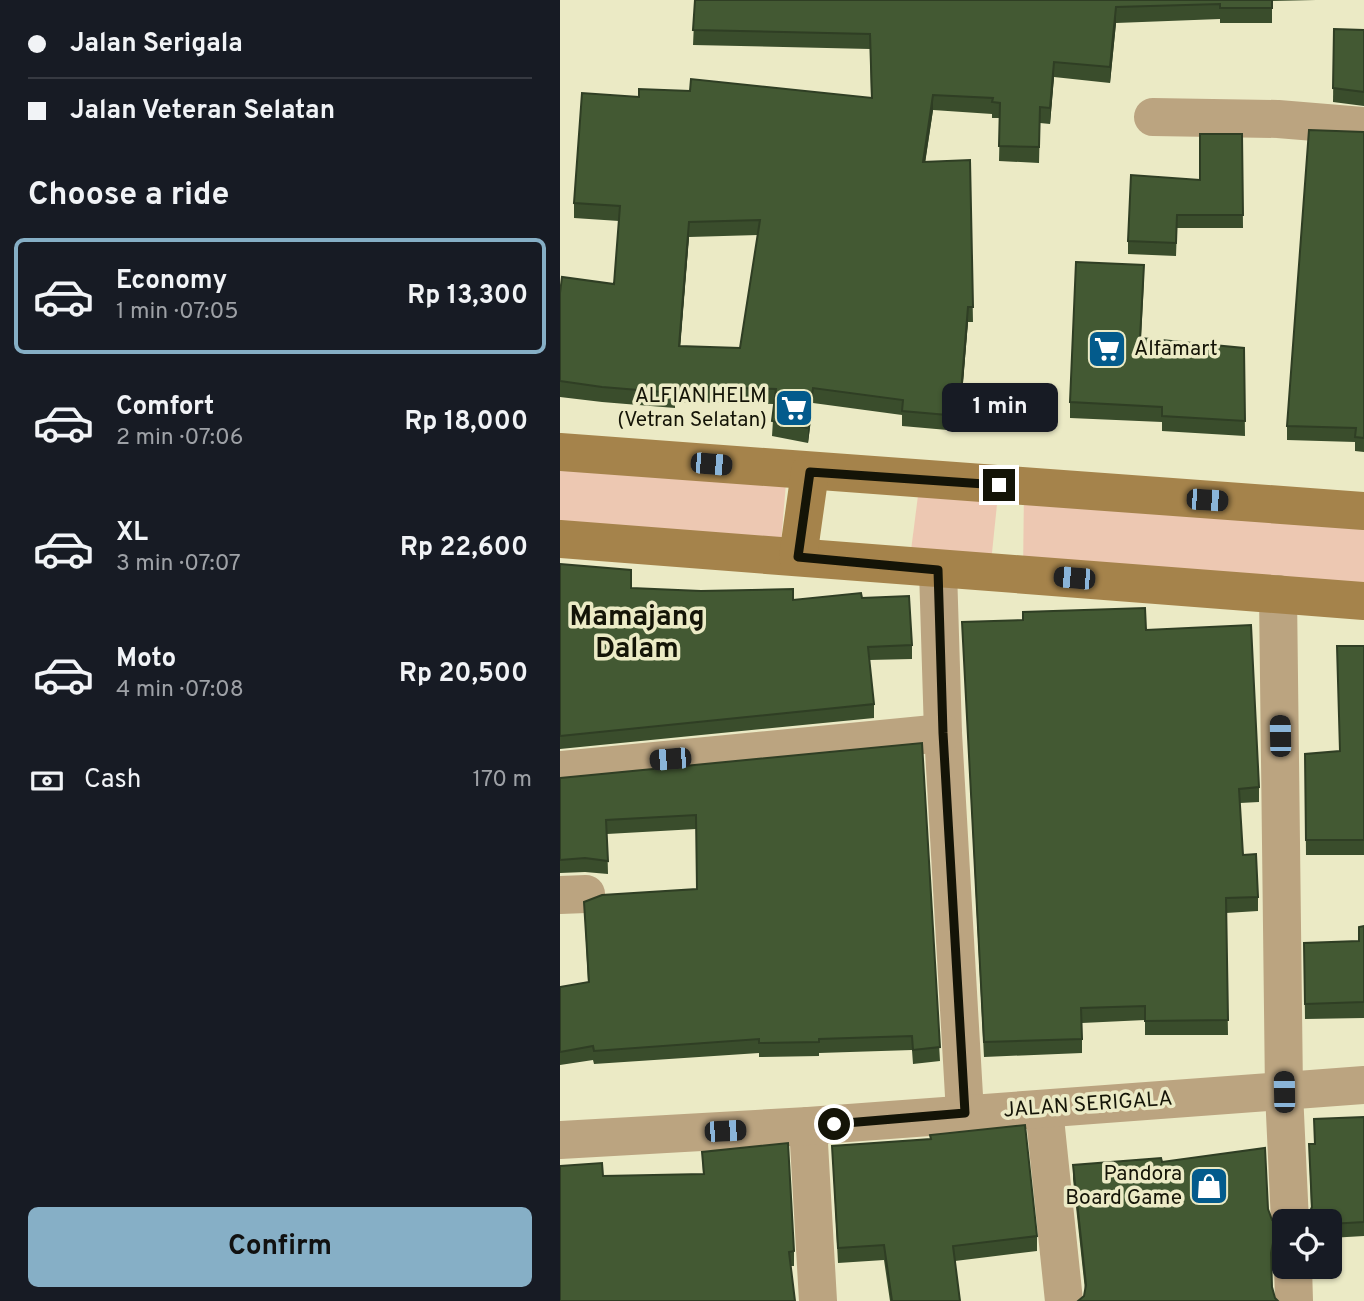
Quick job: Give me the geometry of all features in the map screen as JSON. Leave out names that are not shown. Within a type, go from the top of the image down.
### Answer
[{"type":"main road","points":[[560,452],[1364,511]]},
{"type":"main road","points":[[798,557],[810,472]]},
{"type":"main road","points":[[560,539],[1364,601]]},
{"type":"street","points":[[1153,117],[1278,119],[1364,126]]},
{"type":"street","points":[[938,570],[943,733],[965,1113]]},
{"type":"street","points":[[1278,594],[1284,1092],[1289,1209]]},
{"type":"street","points":[[560,770],[943,733]]},
{"type":"street","name":"JALAN SERIGALA","points":[[560,1140],[808,1126],[1364,1085]]},
{"type":"street","points":[[1045,1109],[1064,1301]]},
{"type":"street","points":[[808,1126],[818,1301]]},
{"type":"street","points":[[1293,1279],[1294,1301]]},
{"type":"shaded area","points":[[560,452],[787,471],[780,555],[560,539]]},
{"type":"shaded area","points":[[920,480],[999,485],[990,572],[909,566]]},
{"type":"shaded area","points":[[1024,488],[1364,511],[1364,599],[1023,574]]},
{"type":"building","points":[[695,0],[1272,0],[1272,8],[1220,8],[1220,4],[1116,7],[1110,67],[1054,62],[1050,108],[1040,107],[1039,147],[999,146],[1000,103],[992,102],[993,98],[933,95],[923,162],[970,160],[973,307],[968,307],[959,416],[902,411],[903,400],[813,388],[808,428],[772,421],[776,389],[675,386],[675,393],[560,381],[562,277],[614,284],[620,206],[574,203],[582,93],[639,97],[639,89],[690,91],[691,79],[872,98],[870,34],[693,30]],"holes":[[[760,220],[740,348],[679,346],[689,222]]]},
{"type":"building","points":[[1334,29],[1364,30],[1364,92],[1333,88]]},
{"type":"building","points":[[1309,130],[1364,132],[1364,438],[1355,437],[1356,428],[1287,426]]},
{"type":"building","points":[[1200,134],[1242,134],[1243,215],[1177,215],[1176,243],[1128,241],[1131,175],[1200,180]]},
{"type":"building","points":[[1076,262],[1144,265],[1140,338],[1244,348],[1245,421],[1162,416],[1162,407],[1070,402]]},
{"type":"building","points":[[560,564],[631,570],[631,588],[701,591],[793,589],[793,600],[861,593],[862,598],[909,596],[912,645],[868,647],[874,704],[560,736]]},
{"type":"building","points":[[1145,608],[1146,630],[1251,625],[1259,787],[1239,789],[1243,855],[1256,854],[1258,897],[1226,898],[1228,1020],[1145,1021],[1145,1006],[1081,1008],[1082,1039],[984,1042],[962,622],[1023,620],[1023,612]]},
{"type":"building","points":[[1337,646],[1364,646],[1364,840],[1306,840],[1305,754],[1340,751]]},
{"type":"building","points":[[922,743],[940,1047],[913,1050],[912,1036],[819,1039],[819,1042],[759,1043],[759,1039],[594,1051],[593,1046],[560,1052],[560,987],[589,982],[584,902],[602,895],[697,889],[696,815],[606,820],[608,861],[585,858],[560,860],[560,778]]},
{"type":"building","points":[[1364,926],[1364,1002],[1305,1004],[1304,943],[1359,941],[1359,927]]},
{"type":"building","points":[[1364,1117],[1364,1222],[1342,1223],[1342,1209],[1311,1209],[1309,1144],[1315,1144],[1314,1119]]},
{"type":"building","points":[[1025,1125],[1037,1236],[953,1246],[960,1301],[892,1301],[884,1245],[838,1248],[832,1146],[931,1139],[930,1135]]},
{"type":"building","points":[[788,1143],[794,1251],[789,1252],[795,1301],[560,1301],[560,1166],[602,1163],[603,1176],[704,1174],[702,1152]]},
{"type":"building","points":[[1265,1148],[1268,1209],[1272,1220],[1272,1287],[1278,1301],[1078,1301],[1084,1296],[1086,1285],[1073,1165],[1161,1158],[1162,1162]]},
{"type":"place","name":"Alfamart","points":[[1107,349]]},
{"type":"place","name":"ALFIAN HELM (Vetran Selatan)","points":[[794,408]]},
{"type":"place","name":"Pandora Board Game","points":[[1209,1186]]},
{"type":"district","name":"Mamajang Dalam","points":[[637,634]]},
{"type":"route","points":[[834,1124],[965,1113],[943,733],[938,570],[798,557],[810,472],[999,485]]}]
